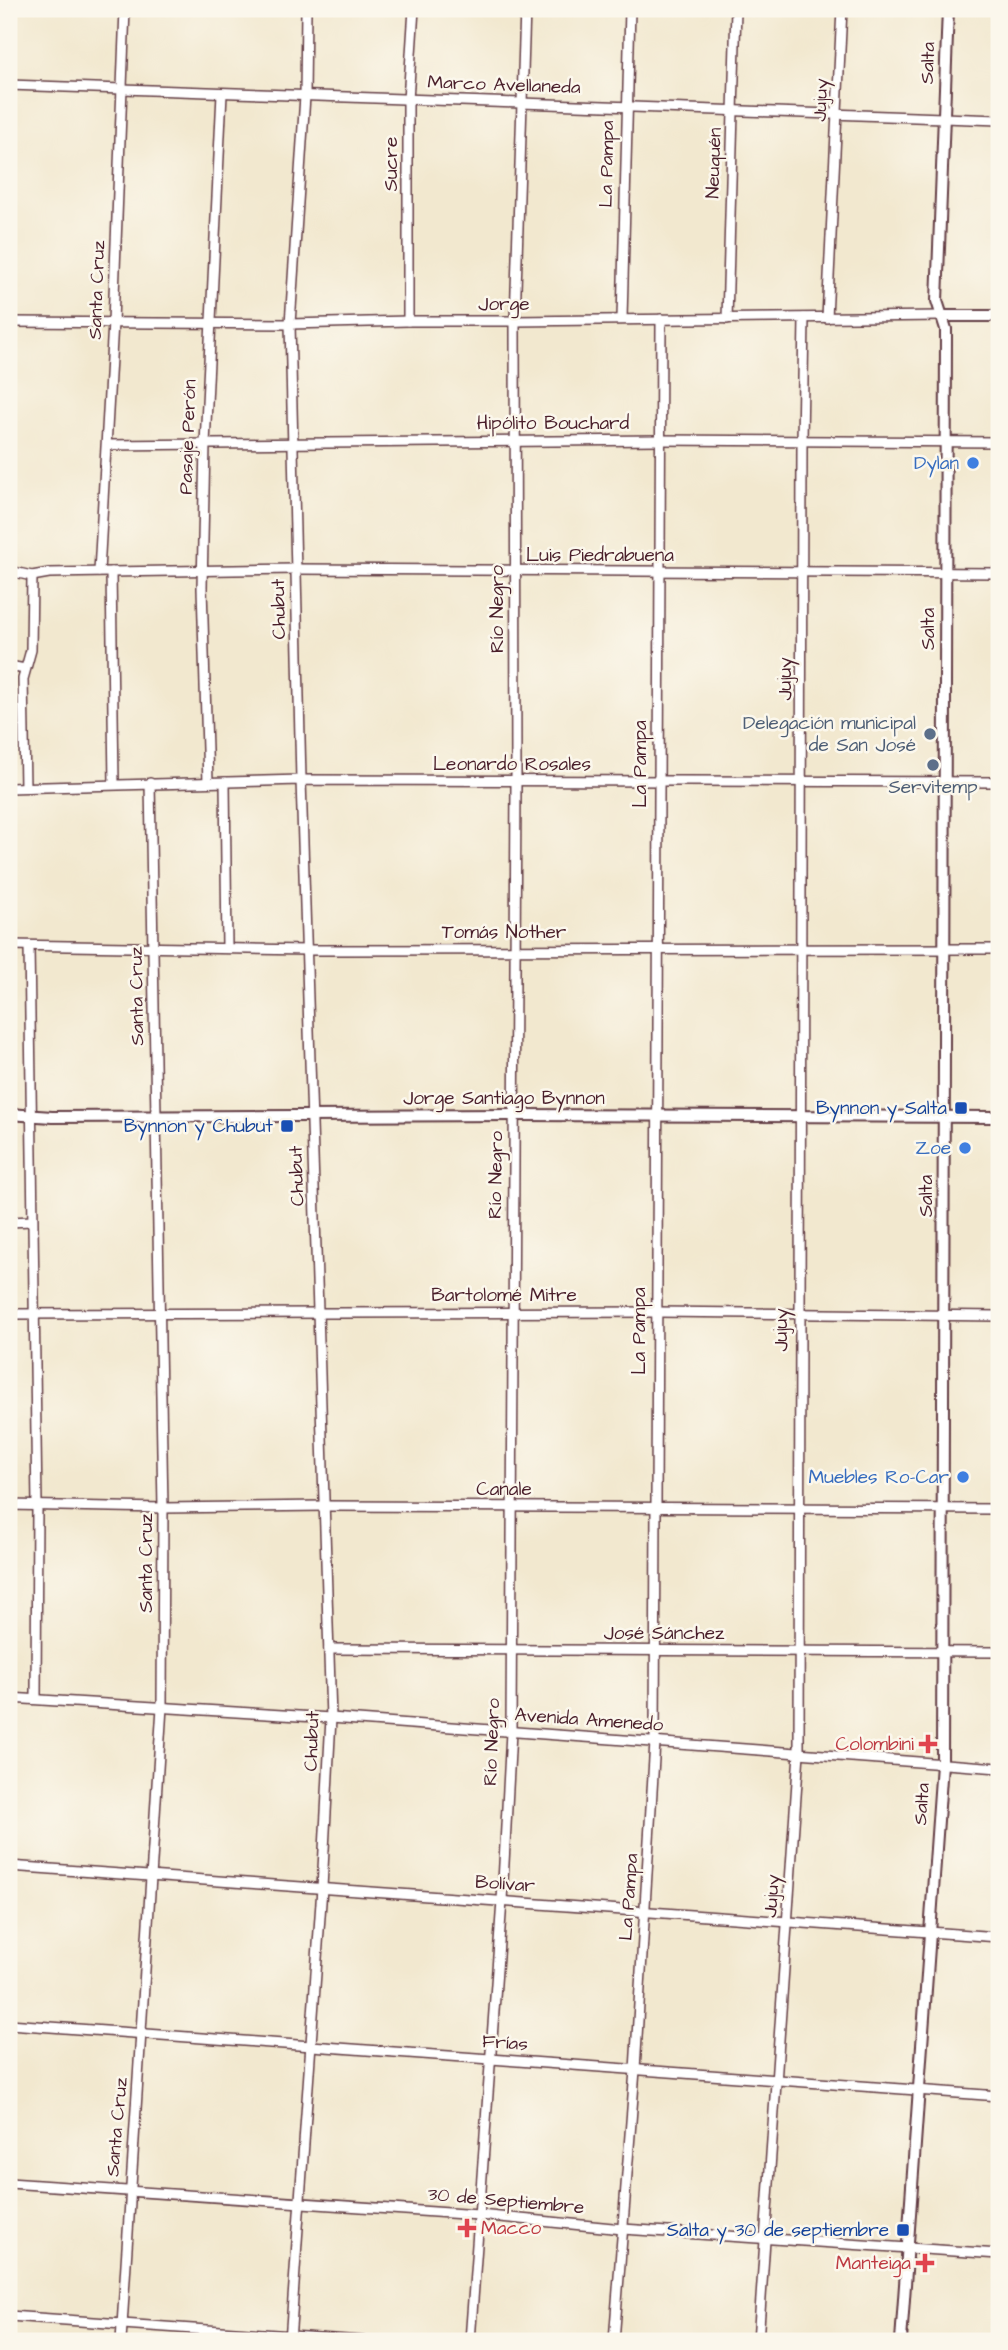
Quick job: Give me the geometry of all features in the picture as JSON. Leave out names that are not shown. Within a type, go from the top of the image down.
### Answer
[{"type":"street","name":"Santa Cruz","points":[[99,572],[113,322],[125,9]]},
{"type":"street","name":"Chubut","points":[[290,2339],[322,1888],[331,1718],[301,780],[290,324],[304,96],[306,9]]},
{"type":"street","name":"Sucre","points":[[408,321],[408,100],[414,9]]},
{"type":"street","name":"Río Negro","points":[[470,2341],[502,1901],[511,1732],[516,781],[515,321],[525,9]]},
{"type":"street","name":"La Pampa","points":[[622,319],[630,9]]},
{"type":"street","name":"Neuquén","points":[[727,319],[736,9]]},
{"type":"street","name":"Jujuy","points":[[827,318],[842,9]]},
{"type":"street","name":"Salta","points":[[901,2341],[942,1764],[946,329],[937,301],[948,9]]},
{"type":"street","name":"Marco Avellaneda","points":[[9,85],[999,120]]},
{"type":"street","name":"Pasaje Perón","points":[[208,782],[202,572],[210,323],[222,94]]},
{"type":"street","name":"Jorge","points":[[10,322],[290,324],[999,316]]},
{"type":"street","name":"Jujuy","points":[[758,2341],[799,1752],[804,318]]},
{"type":"street","name":"La Pampa","points":[[614,2341],[656,1742],[657,782],[661,319]]},
{"type":"street","points":[[9,369],[10,322]]},
{"type":"street","name":"Hipólito Bouchard","points":[[107,445],[660,440],[999,442]]},
{"type":"street","name":"Luis Piedrabuena","points":[[32,576],[49,573],[296,569],[999,573]]},
{"type":"street","points":[[9,571],[32,576],[31,650],[25,669],[25,787]]},
{"type":"street","points":[[111,572],[114,784]]},
{"type":"street","points":[[9,666],[25,669]]},
{"type":"street","name":"Leonardo Rosales","points":[[9,788],[301,780],[999,782]]},
{"type":"street","points":[[225,782],[227,948]]},
{"type":"street","name":"Santa Cruz","points":[[121,2341],[162,1707],[163,1508],[150,783]]},
{"type":"street","name":"Tomás Nother","points":[[9,945],[307,950],[999,949]]},
{"type":"street","points":[[29,946],[37,1505],[36,1699]]},
{"type":"street","name":"Jorge Santiago Bynnon","points":[[9,1114],[157,1117],[999,1117]]},
{"type":"street","points":[[9,1222],[32,1221]]},
{"type":"street","name":"Bartolomé Mitre","points":[[9,1314],[657,1312],[999,1316]]},
{"type":"street","name":"Canale","points":[[9,1505],[163,1508],[999,1508]]},
{"type":"street","name":"José Sánchez","points":[[329,1650],[999,1652]]},
{"type":"street","name":"Avenida Amenedo","points":[[9,1698],[331,1718],[999,1768]]},
{"type":"street","name":"Bolívar","points":[[9,1866],[999,1937]]},
{"type":"street","name":"Frías","points":[[9,2024],[919,2088],[999,2096]]},
{"type":"street","name":"30 de Septiembre","points":[[9,2183],[999,2254]]},
{"type":"street","points":[[9,2316],[290,2339],[362,2341]]},
{"type":"place","name":"Dylan","points":[[973,463]]},
{"type":"place","name":"Delegación municipal de San José","points":[[930,734]]},
{"type":"place","name":"Servitemp","points":[[933,765]]},
{"type":"place","name":"Bynnon y Salta","points":[[961,1108]]},
{"type":"place","name":"Bynnon y Chubut","points":[[287,1126]]},
{"type":"place","name":"Zoe","points":[[965,1148]]},
{"type":"place","name":"Muebles Ro-Car","points":[[963,1477]]},
{"type":"place","name":"Colombini","points":[[928,1744]]},
{"type":"place","name":"Macco","points":[[467,2228]]},
{"type":"place","name":"Salta y 30 de septiembre","points":[[903,2230]]},
{"type":"place","name":"Manteiga","points":[[925,2263]]}]
